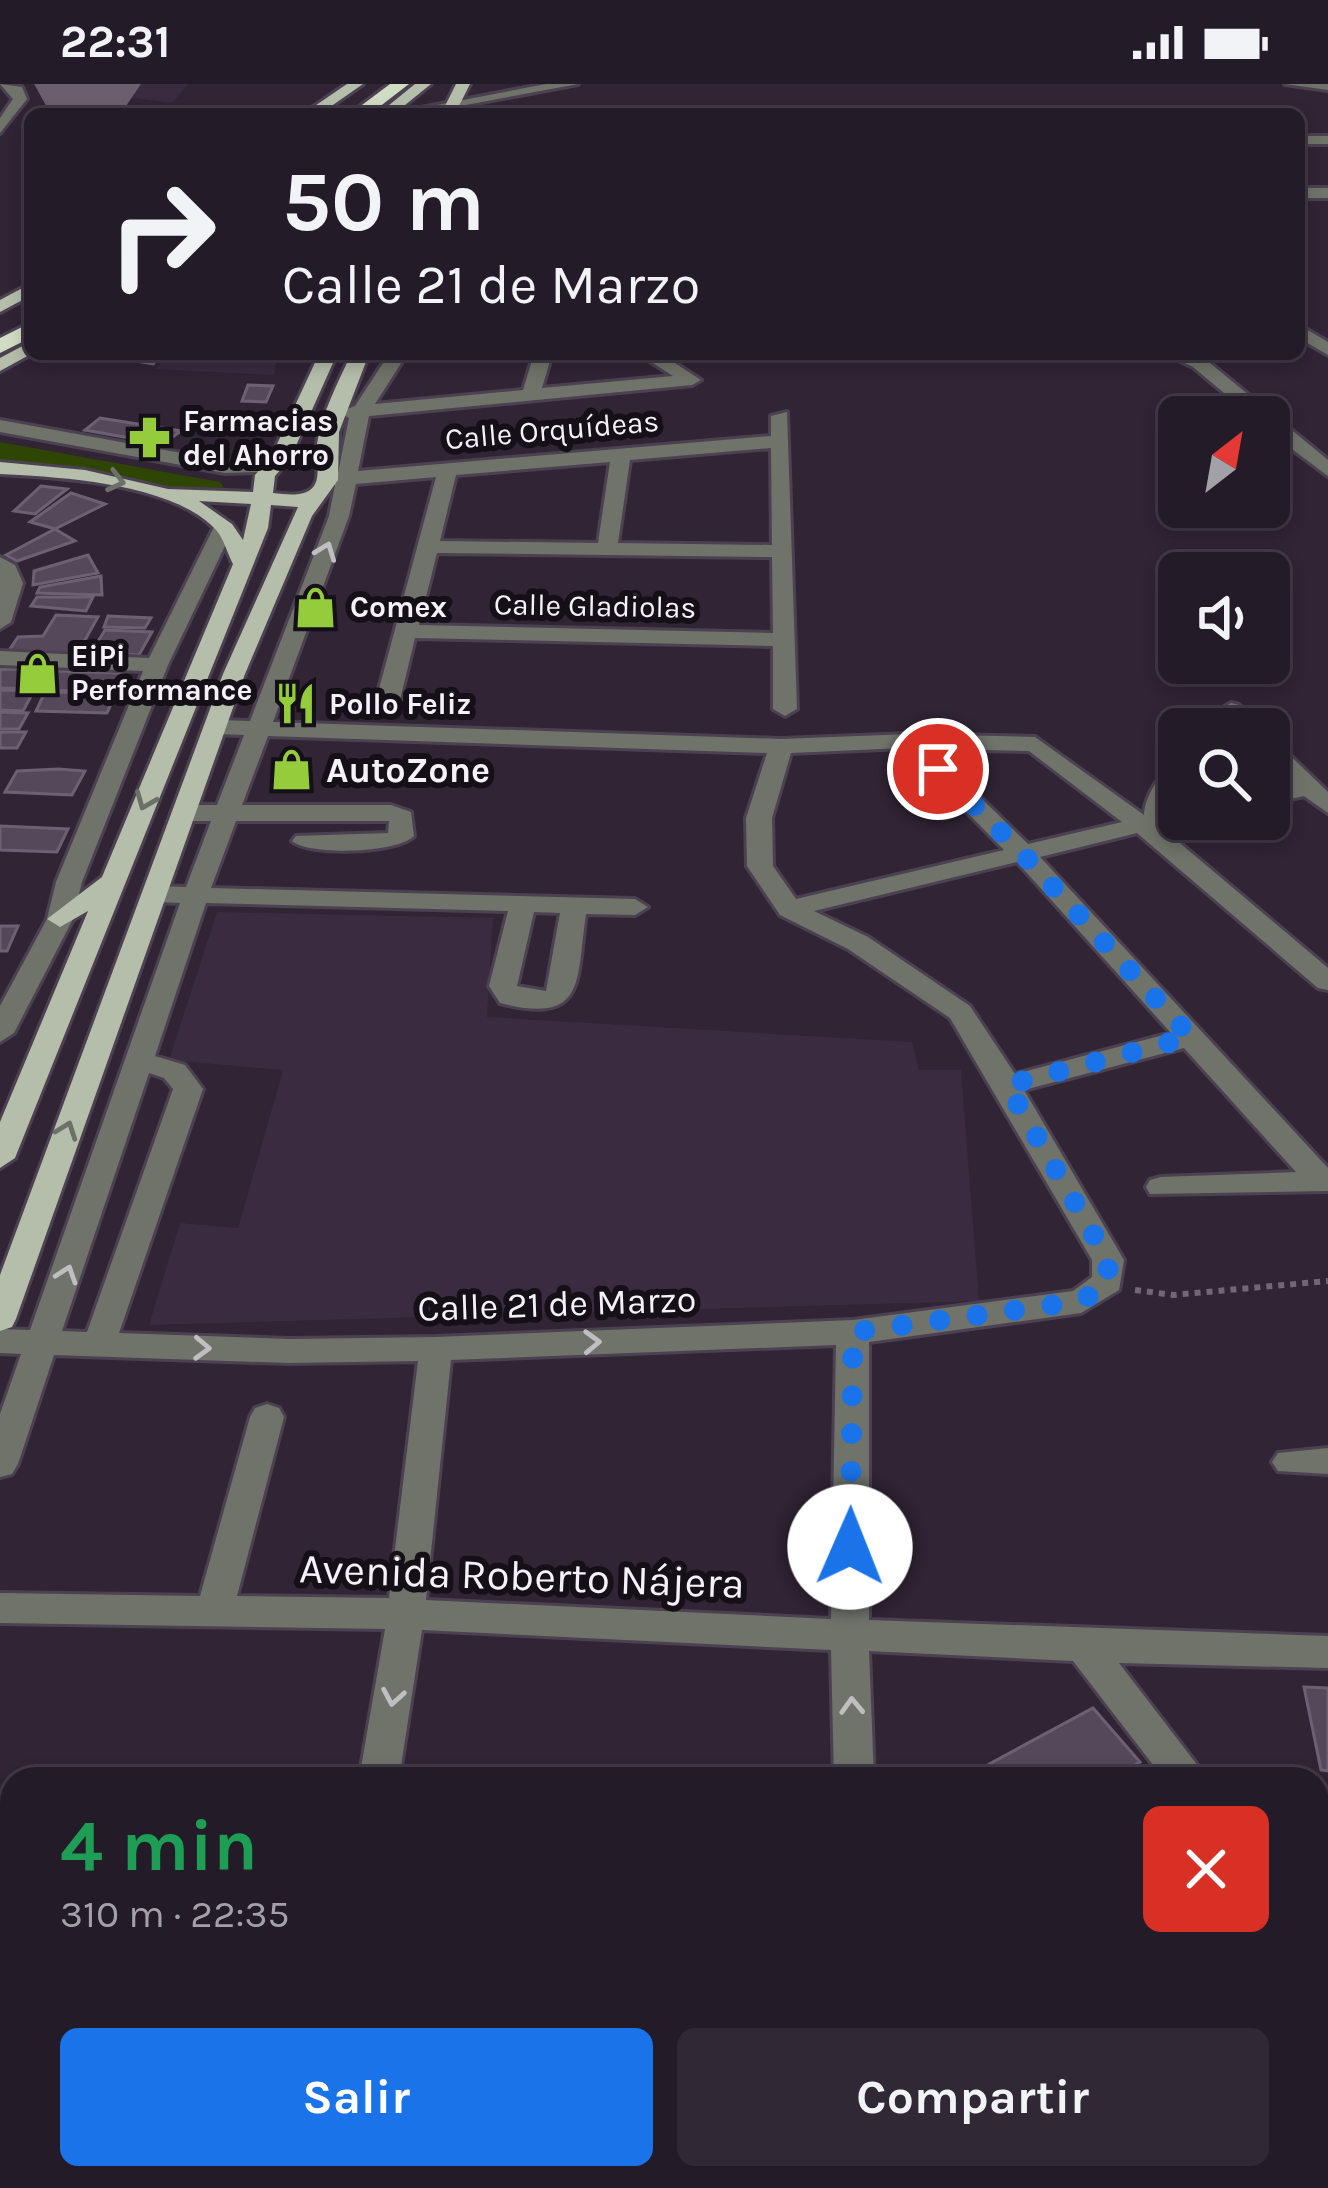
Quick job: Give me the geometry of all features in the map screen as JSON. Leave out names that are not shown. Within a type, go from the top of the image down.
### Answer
[{"type":"highway","points":[[347,108],[380,84]]},
{"type":"highway","points":[[371,108],[402,93]]},
{"type":"main road","points":[[319,108],[356,84]]},
{"type":"main road","points":[[402,93],[424,84]]},
{"type":"main road","points":[[0,1158],[258,528],[266,475],[280,459],[325,360]]},
{"type":"main road","points":[[332,484],[323,461],[335,413],[357,360]]},
{"type":"main road","points":[[0,468],[52,469],[158,492],[296,501],[332,484]]},
{"type":"main road","points":[[0,1319],[275,573],[302,515],[332,484]]},
{"type":"main road","points":[[158,492],[224,526],[242,562]]},
{"type":"main road","points":[[162,761],[202,764]]},
{"type":"main road","points":[[60,919],[113,880]]},
{"type":"street","points":[[463,108],[572,84]]},
{"type":"street","points":[[1292,84],[1328,86]]},
{"type":"street","points":[[0,129],[20,99],[15,86]]},
{"type":"street","points":[[0,1463],[196,894],[339,516],[332,484],[360,412],[394,360]]},
{"type":"street","points":[[530,397],[541,360]]},
{"type":"street","points":[[335,413],[692,380],[658,360]]},
{"type":"street","points":[[1190,360],[1237,396]]},
{"type":"street","points":[[780,416],[785,710]]},
{"type":"street","points":[[0,430],[226,467],[260,466],[280,459]]},
{"type":"street","points":[[0,430],[232,478],[260,497]]},
{"type":"street","points":[[1290,439],[1328,470]]},
{"type":"street","name":"Calle Orquídeas","points":[[332,484],[448,469],[781,441]]},
{"type":"street","points":[[607,550],[621,454]]},
{"type":"street","points":[[388,700],[448,469]]},
{"type":"street","points":[[48,1034],[1,1030],[60,919],[69,882],[157,664],[224,526]]},
{"type":"street","points":[[427,547],[783,551]]},
{"type":"street","points":[[0,563],[13,573],[16,584],[0,622]]},
{"type":"street","name":"Calle Gladiolas","points":[[403,631],[786,640]]},
{"type":"street","points":[[0,658],[157,664]]},
{"type":"street","points":[[215,727],[781,746],[910,741],[1035,744],[1158,819]]},
{"type":"street","points":[[910,741],[1022,853],[1325,1181]]},
{"type":"street","points":[[781,746],[759,818],[760,866],[789,909],[858,943],[960,1012],[1108,1260],[1108,1282]]},
{"type":"street","points":[[1290,768],[1319,796]]},
{"type":"street","points":[[184,813],[391,813],[402,817],[401,836],[394,841],[305,841]]},
{"type":"street","points":[[789,909],[1158,820]]},
{"type":"street","points":[[1180,840],[1328,982]]},
{"type":"street","points":[[155,894],[635,907]]},
{"type":"street","points":[[522,907],[503,986],[510,997],[532,1002],[553,1000],[561,992],[574,908]]},
{"type":"street","points":[[1007,1085],[1191,1037]]},
{"type":"street","points":[[99,1344],[188,1088],[171,1068],[139,1064]]},
{"type":"street","points":[[1161,1187],[1325,1181]]},
{"type":"street","name":"Calle 21 de Marzo","points":[[0,1341],[290,1351],[853,1332],[1082,1301],[1108,1282]]},
{"type":"street","points":[[853,1332],[854,1767]]},
{"type":"street","points":[[381,1767],[406,1614],[436,1348]]},
{"type":"street","points":[[214,1612],[267,1417]]},
{"type":"street","points":[[1290,1462],[1328,1461]]},
{"type":"street","name":"Avenida Roberto Nájera","points":[[0,1608],[406,1614],[1083,1646],[1328,1652]]},
{"type":"street","points":[[1083,1646],[1179,1767]]},
{"type":"path","points":[[1108,1282],[1173,1295],[1328,1281]]},
{"type":"shaded area","points":[[27,84],[188,84],[172,103]]},
{"type":"shaded area","points":[[163,360],[276,361],[274,375],[156,369]]},
{"type":"shaded area","points":[[217,912],[493,918],[487,1017],[912,1042],[919,1070],[961,1070],[979,1301],[149,1325],[180,1223],[238,1228],[283,1070],[169,1060]]},
{"type":"green space","points":[[0,442],[220,482],[226,491],[207,494],[105,474],[0,467]]},
{"type":"building","points":[[248,385],[273,386],[266,402],[242,401]]},
{"type":"building","name":"Farmacias del Ahorro","points":[[100,418],[181,431],[163,444],[85,430]]},
{"type":"building","points":[[41,486],[67,489],[35,514],[14,511]]},
{"type":"building","points":[[71,493],[105,504],[55,529],[30,522]]},
{"type":"building","points":[[55,529],[75,541],[17,561],[6,555]]},
{"type":"building","points":[[88,555],[98,573],[33,585],[34,571]]},
{"type":"building","points":[[101,576],[102,595],[37,593],[40,587]]},
{"type":"building","points":[[37,597],[93,597],[86,611],[31,606]]},
{"type":"building","points":[[56,615],[98,617],[76,656],[8,652],[18,637],[43,636]]},
{"type":"building","points":[[108,616],[151,618],[145,628],[104,627]]},
{"type":"building","points":[[105,630],[152,632],[139,655],[91,653]]},
{"type":"building","points":[[0,669],[45,670],[35,689],[0,688]]},
{"type":"building","points":[[55,671],[125,673],[117,692],[45,690]]},
{"type":"building","points":[[0,690],[34,691],[23,711],[0,710]]},
{"type":"building","points":[[45,692],[116,693],[107,713],[36,711]]},
{"type":"building","points":[[0,712],[28,713],[19,729],[0,729]]},
{"type":"building","points":[[0,732],[26,732],[17,748],[0,748]]},
{"type":"building","points":[[17,771],[85,771],[72,795],[5,792]]},
{"type":"building","points":[[0,826],[68,829],[57,852],[0,850]]},
{"type":"building","points":[[0,926],[18,926],[7,951],[0,951]]},
{"type":"building","points":[[1304,1687],[1328,1688],[1328,1767],[1320,1767]]},
{"type":"building","points":[[1093,1708],[1140,1762],[1131,1767],[984,1767]]},
{"type":"place","name":"Farmacias del Ahorro","points":[[149,438]]},
{"type":"place","name":"Comex","points":[[316,607]]},
{"type":"place","name":"EiPi Performance","points":[[37,673]]},
{"type":"place","name":"Pollo Feliz","points":[[295,704]]},
{"type":"place","name":"AutoZone","points":[[292,770]]},
{"type":"route","points":[[850,1547],[853,1332],[1082,1301],[1108,1282],[1108,1260],[1007,1085],[1191,1037],[938,769]]}]
